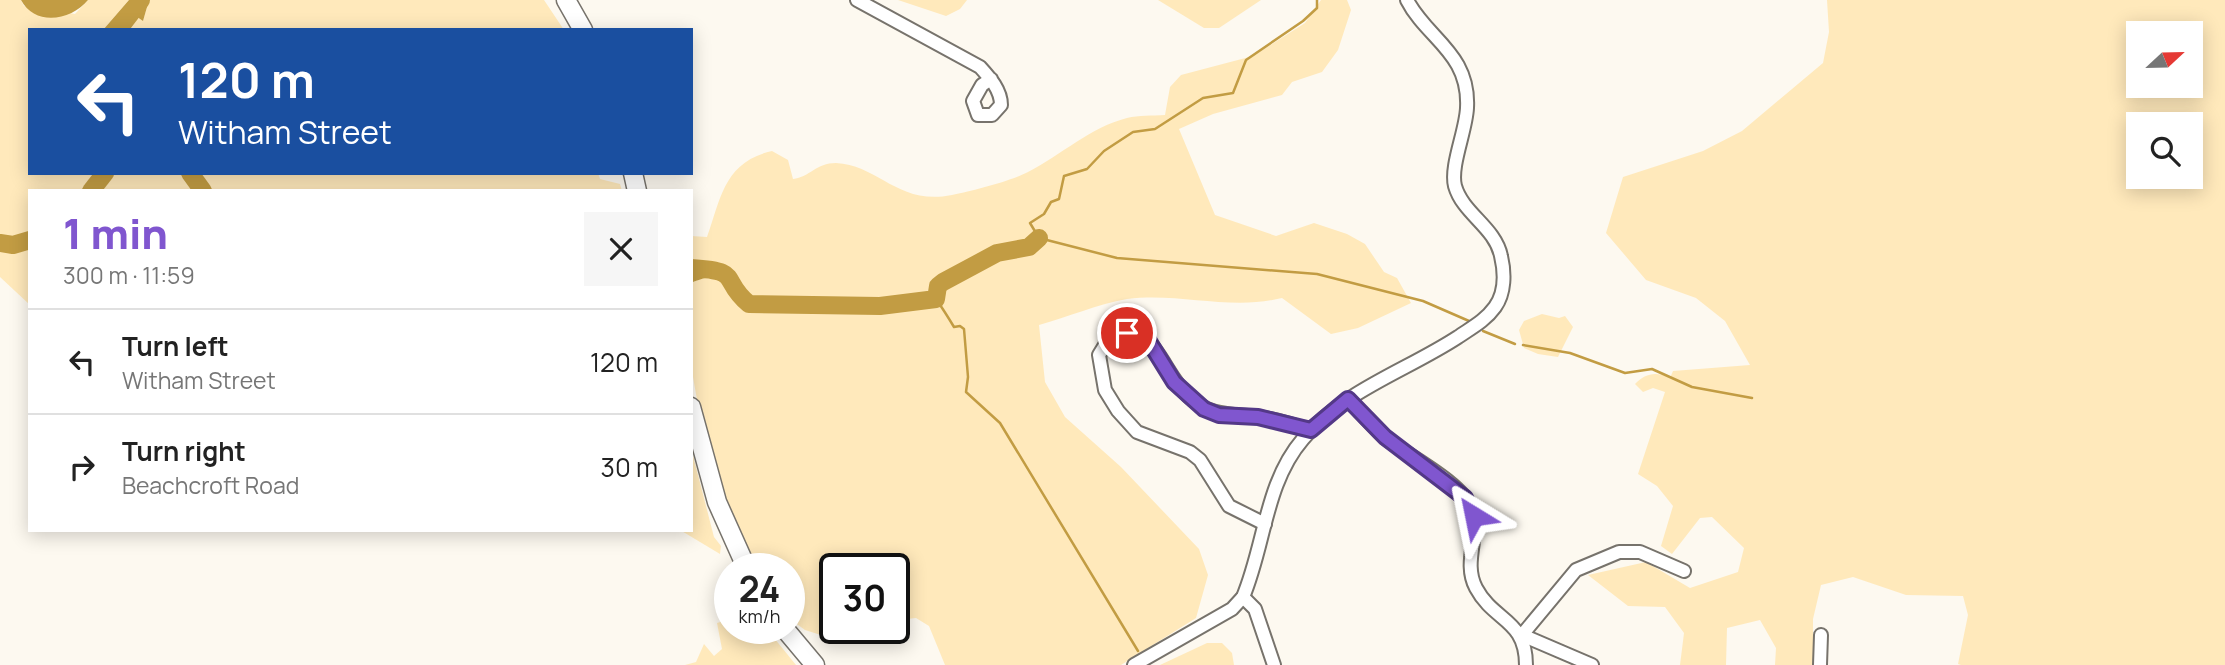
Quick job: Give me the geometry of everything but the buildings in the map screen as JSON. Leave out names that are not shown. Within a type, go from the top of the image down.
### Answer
[{"type":"main road","points":[[566,0],[582,28]]},
{"type":"main road","points":[[693,414],[717,502],[740,553]]},
{"type":"main road","points":[[797,644],[815,665]]},
{"type":"street","points":[[858,0],[973,62],[991,79]]},
{"type":"street","points":[[1134,665],[1232,609],[1243,597],[1277,483],[1289,458],[1311,430],[1348,399],[1483,321],[1496,306],[1503,289],[1499,246],[1459,196],[1454,183],[1468,106],[1462,76],[1440,40],[1407,0]]},
{"type":"street","points":[[1265,524],[1229,506],[1200,460],[1190,452],[1137,432],[1118,411],[1105,390],[1100,355],[1107,342],[1116,337],[1138,333],[1157,350],[1174,382],[1204,409],[1219,415],[1258,417],[1311,430]]},
{"type":"street","points":[[1348,399],[1385,437],[1465,498],[1474,516],[1470,556],[1475,587],[1522,635],[1592,665]]},
{"type":"street","points":[[1526,665],[1522,635],[1576,570],[1619,552],[1640,552],[1684,571]]},
{"type":"street","points":[[1243,597],[1255,609],[1274,665]]},
{"type":"street","points":[[1820,665],[1821,635]]},
{"type":"shaded area","points":[[0,0],[21,0],[24,6],[75,14],[88,0],[129,0],[105,28],[28,28],[28,175],[599,175],[600,179],[620,184],[621,189],[28,189],[28,303],[0,277]]},
{"type":"shaded area","points":[[21,0],[88,0],[73,12],[54,18],[35,14],[27,9]]},
{"type":"shaded area","points":[[129,0],[149,0],[143,21],[133,14],[122,24],[105,28]]},
{"type":"shaded area","points":[[149,0],[544,0],[563,28],[111,28],[122,24],[133,13],[143,21]]},
{"type":"shaded area","points":[[898,0],[967,0],[960,9],[946,16]]},
{"type":"shaded area","points":[[1158,0],[1261,0],[1219,28],[1204,28]]},
{"type":"shaded area","points":[[1321,0],[1347,0],[1351,10],[1338,50],[1322,72],[1292,82],[1282,95],[1213,114],[1179,129],[1215,215],[1276,236],[1314,223],[1347,234],[1365,244],[1384,272],[1397,278],[1411,303],[1358,328],[1331,334],[1282,298],[1243,303],[1146,297],[1127,299],[1039,325],[1045,382],[1065,417],[1121,467],[1199,549],[1208,575],[1196,618],[1121,665],[945,665],[929,626],[916,618],[910,619],[910,553],[819,553],[819,634],[805,630],[805,553],[748,553],[734,525],[715,473],[696,394],[693,373],[693,282],[704,277],[736,282],[735,275],[727,266],[693,264],[693,236],[707,237],[721,196],[734,173],[756,156],[772,151],[788,160],[793,179],[823,165],[836,163],[865,170],[917,195],[952,195],[991,185],[1028,172],[1114,122],[1132,117],[1165,115],[1170,87],[1181,75],[1253,56],[1305,23]]},
{"type":"shaded area","points":[[1827,0],[2225,0],[2225,665],[1961,665],[1958,664],[1968,615],[1963,596],[1906,595],[1853,577],[1821,585],[1813,619],[1813,665],[1775,665],[1776,648],[1760,620],[1727,628],[1726,665],[1680,665],[1684,633],[1665,607],[1628,606],[1588,575],[1646,562],[1690,588],[1738,572],[1744,548],[1712,517],[1700,518],[1672,554],[1661,546],[1673,506],[1657,486],[1638,474],[1665,392],[1653,388],[1643,392],[1635,384],[1651,374],[1670,378],[1673,371],[1750,365],[1725,321],[1696,298],[1646,280],[1606,233],[1623,177],[1703,151],[1742,131],[1823,63],[1829,32]]},
{"type":"shaded area","points":[[693,264],[727,266],[737,282],[726,286],[710,278],[693,282]]},
{"type":"shaded area","points":[[1542,314],[1559,318],[1565,316],[1573,327],[1558,357],[1538,354],[1524,348],[1519,330],[1524,321]]},
{"type":"shaded area","points":[[693,456],[714,537],[721,546],[718,553],[683,532],[693,532]]},
{"type":"shaded area","points":[[1207,643],[1222,643],[1232,653],[1234,665],[1160,665]]},
{"type":"shaded area","points":[[704,644],[714,656],[722,649],[721,644],[779,644],[796,665],[685,665],[696,662]]},
{"type":"waterway","points":[[120,28],[141,0]]},
{"type":"waterway","points":[[1317,0],[1317,8],[1303,21],[1246,60],[1233,93],[1203,98],[1155,129],[1133,132],[1104,151],[1087,169],[1064,176],[1059,199],[1051,202],[1044,214],[1030,223],[1039,238],[1117,258],[1317,274],[1423,301],[1469,321]]},
{"type":"waterway","points":[[93,189],[103,175]]},
{"type":"waterway","points":[[191,175],[202,189]]},
{"type":"waterway","points":[[693,268],[725,274],[749,304],[880,306],[936,299],[938,286],[943,282],[997,253],[1029,247],[1039,238]]},
{"type":"waterway","points":[[0,243],[13,245],[28,241]]},
{"type":"waterway","points":[[936,299],[954,327],[960,326],[964,329],[968,377],[966,392],[1000,423],[1138,651]]},
{"type":"waterway","points":[[1483,331],[1515,344]]},
{"type":"waterway","points":[[1523,345],[1570,353],[1625,373],[1652,369],[1692,387],[1752,398]]},
{"type":"route","points":[[1127,333],[1138,333],[1148,340],[1157,350],[1174,382],[1189,398],[1204,409],[1219,415],[1258,417],[1311,430],[1348,399],[1385,437],[1465,498],[1474,516]]}]
